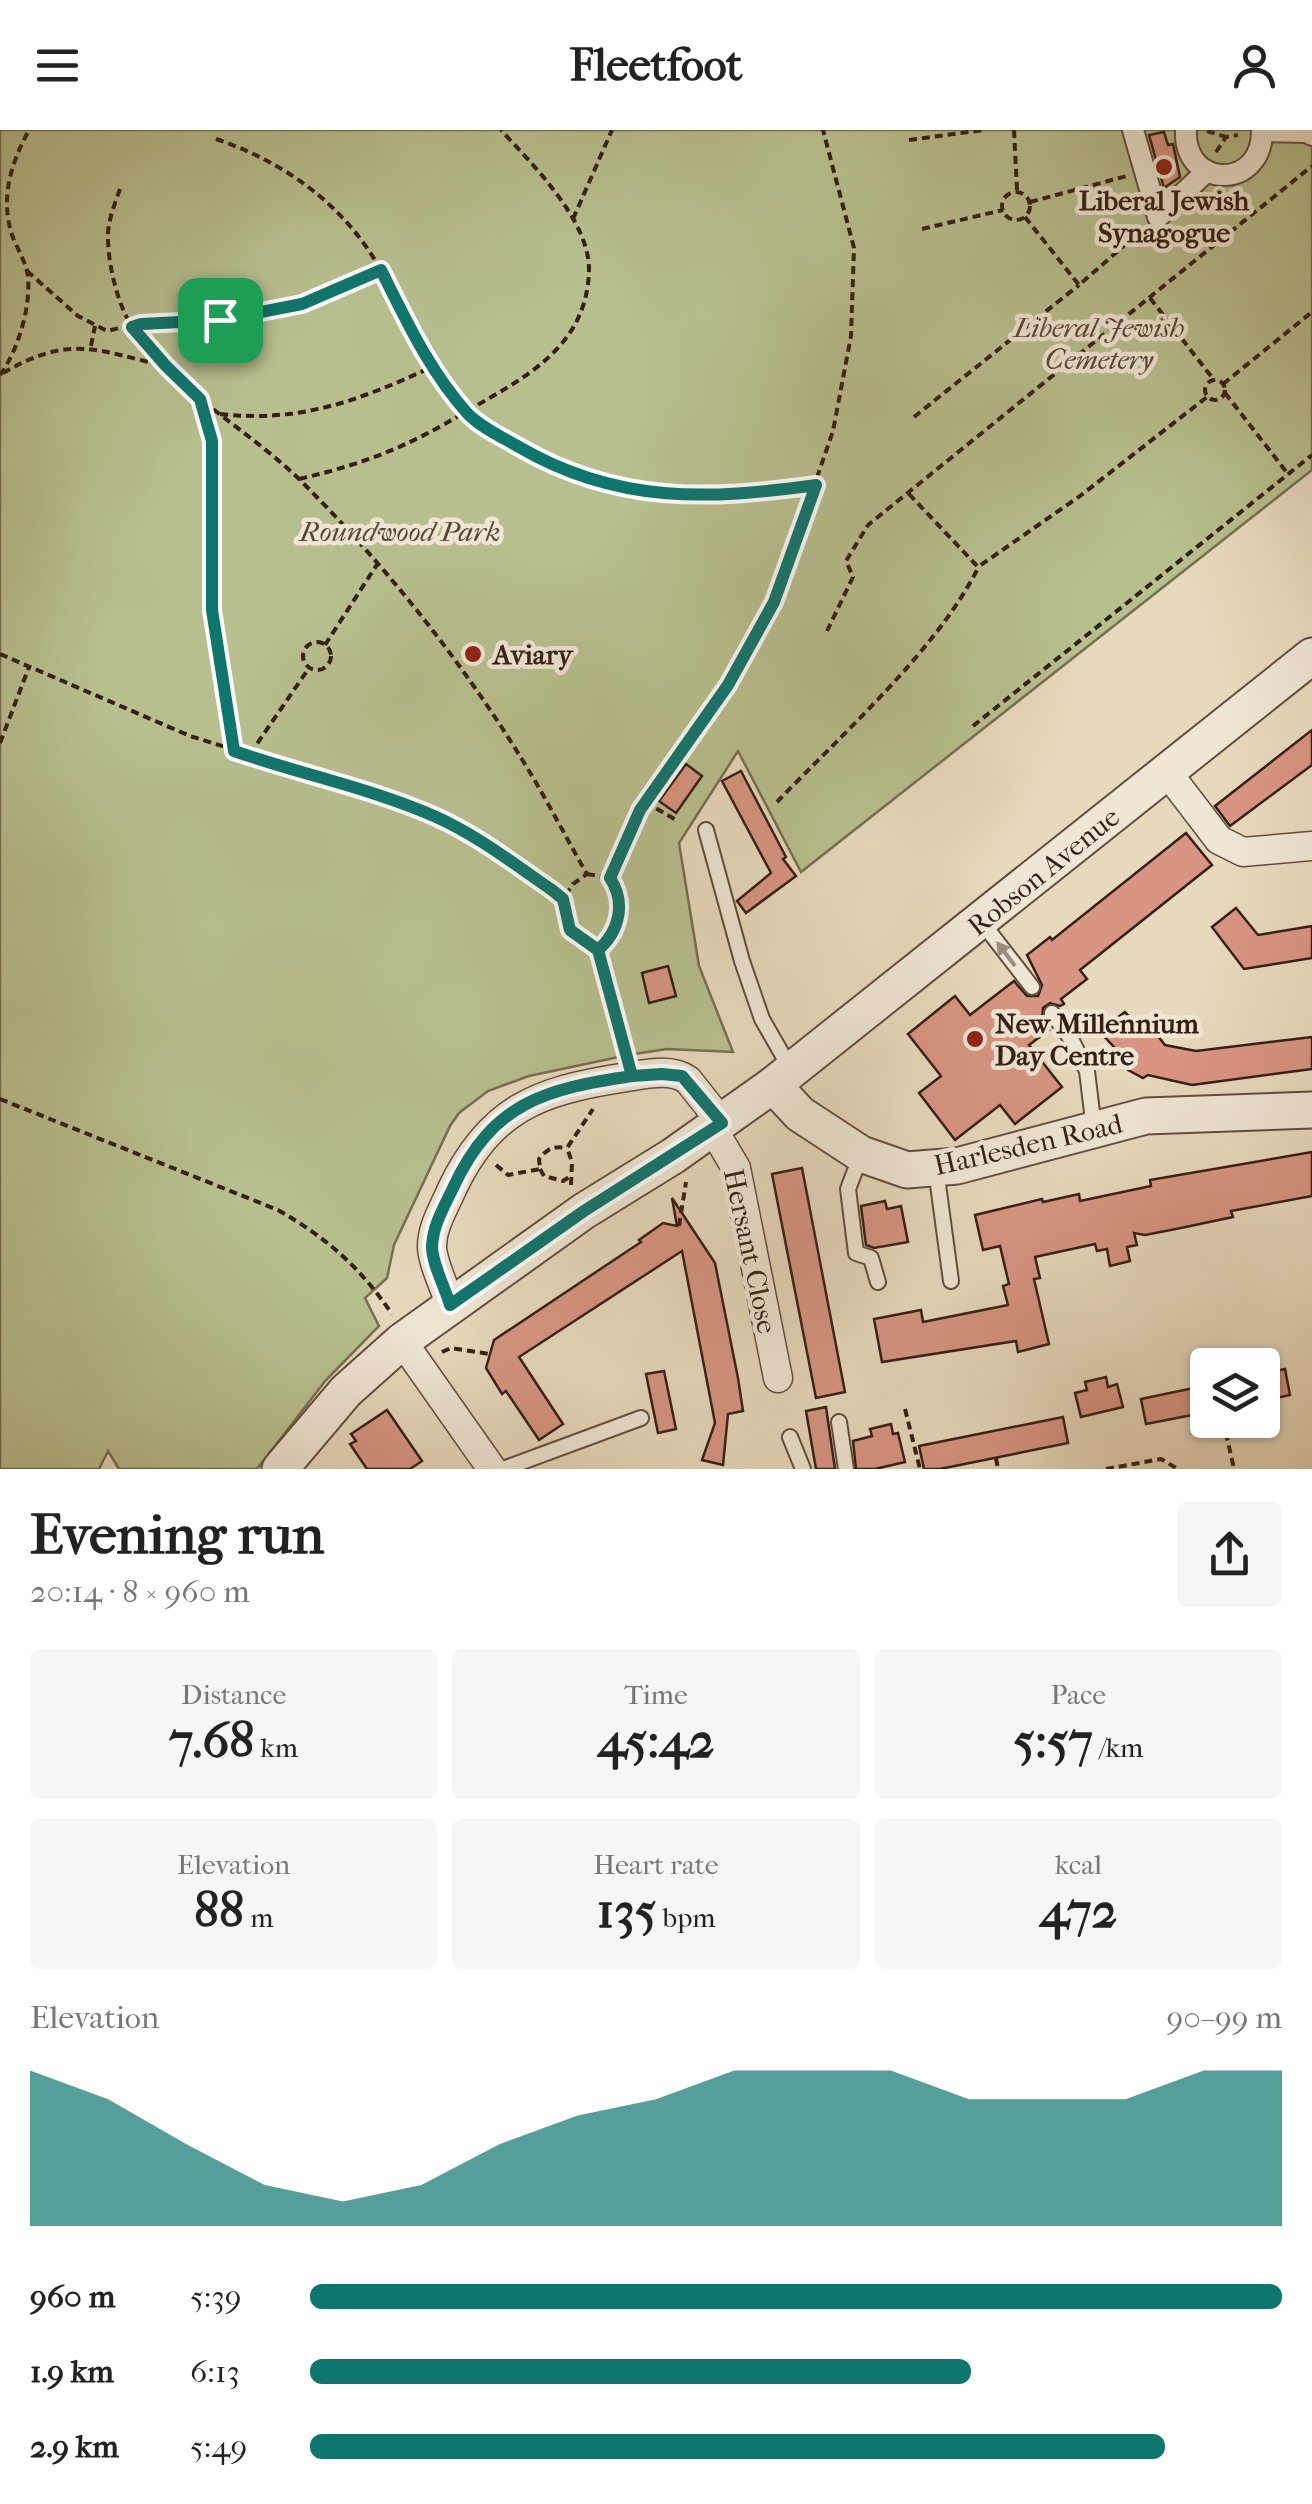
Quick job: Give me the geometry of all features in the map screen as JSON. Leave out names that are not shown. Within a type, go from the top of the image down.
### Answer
[{"type":"street","points":[[1133,130],[1158,217],[1206,170]]},
{"type":"street","points":[[1186,130],[1192,158],[1206,170],[1226,176],[1249,166],[1258,156],[1263,130],[1312,135]]},
{"type":"street","name":"Robson Avenue","points":[[782,1078],[1312,656]]},
{"type":"street","points":[[1168,772],[1218,840],[1242,852],[1312,846]]},
{"type":"street","points":[[450,1305],[432,1252],[434,1230],[464,1165],[505,1115],[555,1090],[662,1074],[682,1076],[718,1126]]},
{"type":"street","points":[[280,1469],[346,1391],[402,1342],[584,1211],[718,1126],[782,1078]]},
{"type":"street","name":"Harlesden Road","points":[[782,1078],[800,1114],[861,1154],[906,1170],[936,1169],[1160,1114],[1312,1110]]},
{"type":"street","name":"Hersant Close","points":[[718,1126],[736,1168],[778,1378]]},
{"type":"street","points":[[402,1342],[492,1469]]},
{"type":"lane","points":[[706,830],[782,1078]]},
{"type":"lane","points":[[980,920],[1032,987]]},
{"type":"lane","points":[[1052,1013],[1087,1071],[1094,1130]]},
{"type":"lane","points":[[861,1154],[848,1190],[856,1252],[871,1258],[878,1282]]},
{"type":"lane","points":[[936,1169],[951,1281]]},
{"type":"lane","points":[[504,1469],[641,1418]]},
{"type":"lane","points":[[839,1422],[846,1469]]},
{"type":"lane","points":[[790,1437],[803,1469]]},
{"type":"path","points":[[299,479],[382,456],[427,436],[542,366],[572,327],[584,300],[589,268],[573,219],[501,130]]},
{"type":"path","points":[[573,219],[612,130]]},
{"type":"path","points":[[610,878],[645,802],[728,685],[774,602],[833,431],[851,336],[854,248],[823,130]]},
{"type":"path","points":[[909,140],[984,130]]},
{"type":"path","points":[[1014,130],[1018,192]]},
{"type":"path","points":[[1203,130],[1226,137],[1263,130]]},
{"type":"path","points":[[1,374],[22,330],[27,271],[8,222],[6,201],[17,152],[28,131]]},
{"type":"path","points":[[1206,170],[1226,137]]},
{"type":"path","points":[[216,139],[292,173],[316,192],[364,244],[432,367],[466,412],[479,424],[543,461],[638,492],[704,496],[816,485]]},
{"type":"path","points":[[827,632],[853,576],[846,561],[868,526],[1312,166]]},
{"type":"path","points":[[1030,202],[1145,171]]},
{"type":"path","points":[[120,189],[108,235],[120,296],[132,327],[216,414],[299,479],[378,564],[488,708],[553,810],[587,874]]},
{"type":"path","points":[[1003,210],[1005,197],[1018,192],[1030,202]]},
{"type":"path","points":[[1025,217],[1030,202]]},
{"type":"path","points":[[1003,210],[1012,220],[1025,217]]},
{"type":"path","points":[[922,228],[1003,210]]},
{"type":"path","points":[[1025,217],[1079,285]]},
{"type":"path","points":[[914,417],[1158,217]]},
{"type":"path","points":[[27,271],[78,316],[107,331],[141,324],[220,320],[264,313],[302,304],[381,270]]},
{"type":"path","points":[[1150,298],[1214,380],[1223,384]]},
{"type":"path","points":[[1223,384],[1312,312]]},
{"type":"path","points":[[91,347],[95,326]]},
{"type":"path","points":[[1,374],[29,358],[64,348],[91,347],[166,366]]},
{"type":"path","points":[[216,414],[246,417],[325,410],[361,399],[432,367]]},
{"type":"path","points":[[1207,397],[1206,386],[1214,380]]},
{"type":"path","points":[[1223,384],[1224,392],[1288,474]]},
{"type":"path","points":[[777,802],[930,640],[962,599],[978,567],[1080,496],[1207,397],[1218,399],[1224,392]]},
{"type":"path","points":[[200,399],[212,441],[212,610],[234,751]]},
{"type":"path","points":[[974,726],[1312,455]]},
{"type":"path","points":[[908,493],[978,567]]},
{"type":"path","points":[[325,644],[378,564]]},
{"type":"path","points":[[316,642],[325,644],[331,656],[328,665],[316,670],[309,668],[305,650],[316,642]]},
{"type":"path","points":[[0,654],[190,736],[379,795],[435,816],[481,840],[563,899],[570,930],[598,950],[632,1076]]},
{"type":"path","points":[[0,743],[29,666]]},
{"type":"path","points":[[248,756],[309,668]]},
{"type":"path","points":[[645,802],[678,821]]},
{"type":"path","points":[[563,899],[573,884],[587,874],[610,878],[620,906],[617,925],[610,940],[598,950]]},
{"type":"path","points":[[566,1148],[595,1105],[598,1082]]},
{"type":"path","points":[[0,1099],[238,1193],[316,1232],[354,1264],[375,1289],[395,1320],[402,1342]]},
{"type":"path","points":[[566,1148],[554,1146],[546,1151],[539,1159],[540,1169],[544,1176],[563,1181],[570,1176]]},
{"type":"path","points":[[566,1148],[572,1162],[572,1186]]},
{"type":"path","points":[[476,1150],[508,1174],[540,1169]]},
{"type":"path","points":[[678,1226],[688,1184],[683,1177]]},
{"type":"path","points":[[442,1352],[450,1348],[490,1354]]},
{"type":"path","points":[[905,1409],[920,1469]]},
{"type":"path","points":[[1227,1438],[1234,1469]]},
{"type":"path","points":[[996,1458],[998,1469]]},
{"type":"path","points":[[1106,1469],[1161,1459],[1178,1469]]},
{"type":"green space","name":"Roundwood Park","points":[[0,130],[1312,130],[1312,470],[801,872],[738,751],[679,843],[699,966],[733,1052],[667,1049],[529,1076],[488,1091],[459,1113],[394,1245],[387,1278],[365,1298],[379,1326],[326,1380],[257,1469],[119,1469],[108,1451],[99,1469],[0,1469]]},
{"type":"building","name":"Liberal Jewish Synagogue","points":[[1164,132],[1168,145],[1173,144],[1180,177],[1164,188],[1149,135]]},
{"type":"building","points":[[1312,730],[1312,765],[1230,826],[1215,806]]},
{"type":"building","points":[[686,764],[702,776],[676,813],[659,801]]},
{"type":"building","points":[[741,771],[786,857],[783,859],[796,876],[746,913],[737,901],[771,873],[722,781]]},
{"type":"building","name":"New Millennium Day Centre","points":[[1186,833],[1212,865],[1080,970],[1087,979],[1061,999],[1064,1004],[1050,1003],[1043,1008],[1042,1021],[1049,1030],[1029,1045],[1062,1087],[1015,1124],[1000,1105],[955,1140],[919,1093],[941,1076],[908,1034],[955,996],[970,1015],[1014,981],[1027,996],[1038,996],[1042,985],[1027,955],[1050,937],[1052,940]]},
{"type":"building","points":[[1236,908],[1258,935],[1312,926],[1312,958],[1244,969],[1212,927]]},
{"type":"building","points":[[668,966],[676,996],[649,1003],[642,973]]},
{"type":"building","points":[[1125,1012],[1142,1031],[1150,1026],[1165,1045],[1196,1051],[1312,1037],[1312,1069],[1192,1085],[1148,1075],[1143,1078],[1128,1070],[1130,1064],[1099,1031]]},
{"type":"building","points":[[1312,1152],[1312,1196],[1231,1211],[1233,1217],[1176,1229],[1145,1235],[1134,1233],[1137,1245],[1127,1247],[1130,1261],[1110,1266],[1107,1249],[1097,1251],[1095,1244],[1035,1257],[1040,1278],[1034,1279],[1049,1344],[1018,1352],[1016,1341],[882,1362],[874,1319],[921,1310],[923,1322],[1008,1305],[1003,1286],[1009,1284],[1000,1246],[983,1250],[975,1215],[1079,1194],[1080,1201],[1151,1186],[1150,1180]]},
{"type":"building","points":[[802,1168],[845,1392],[816,1398],[772,1174]]},
{"type":"building","points":[[672,1198],[715,1263],[738,1378],[743,1411],[728,1414],[723,1465],[702,1460],[715,1423],[682,1251],[519,1357],[563,1424],[539,1440],[486,1368],[494,1340],[641,1242],[663,1223],[677,1226]]},
{"type":"building","points":[[885,1201],[887,1209],[901,1206],[908,1242],[874,1248],[866,1245],[861,1206]]},
{"type":"building","points":[[1285,1369],[1290,1395],[1280,1397],[1280,1370]]},
{"type":"building","points":[[664,1371],[676,1429],[658,1433],[646,1374]]},
{"type":"building","points":[[1106,1377],[1108,1387],[1117,1384],[1123,1407],[1081,1417],[1075,1393],[1087,1390],[1085,1382]]},
{"type":"building","points":[[1190,1389],[1190,1415],[1146,1424],[1141,1399]]},
{"type":"building","points":[[826,1407],[835,1469],[816,1469],[806,1411]]},
{"type":"building","points":[[387,1410],[422,1461],[410,1469],[367,1469],[350,1444],[356,1441],[351,1434]]},
{"type":"building","points":[[1063,1417],[1068,1443],[924,1469],[919,1446]]},
{"type":"building","points":[[891,1424],[893,1434],[898,1433],[905,1462],[856,1469],[853,1441],[872,1436],[870,1429]]},
{"type":"place","name":"Liberal Jewish Synagogue","points":[[1164,167]]},
{"type":"place","name":"Aviary","points":[[473,654]]},
{"type":"place","name":"New Millennium Day Centre","points":[[975,1039]]},
{"type":"route","points":[[220,320],[132,327],[200,399],[208,421],[212,441],[212,610],[234,751],[435,816],[481,840],[552,890],[563,899],[570,930],[598,950],[632,1076],[682,1076],[722,1123],[584,1211],[450,1305],[432,1252],[434,1230],[464,1165],[505,1115],[555,1090],[632,1076],[628,1055],[598,950],[610,940],[617,925],[620,906],[610,878],[640,810],[728,685],[774,602],[816,485],[704,496],[638,492],[543,461],[479,424],[466,412],[432,367],[381,270],[302,304],[220,320]]},
{"type":"park label","name":"Liberal Jewish Cemetery","points":[[1099,343]]}]
